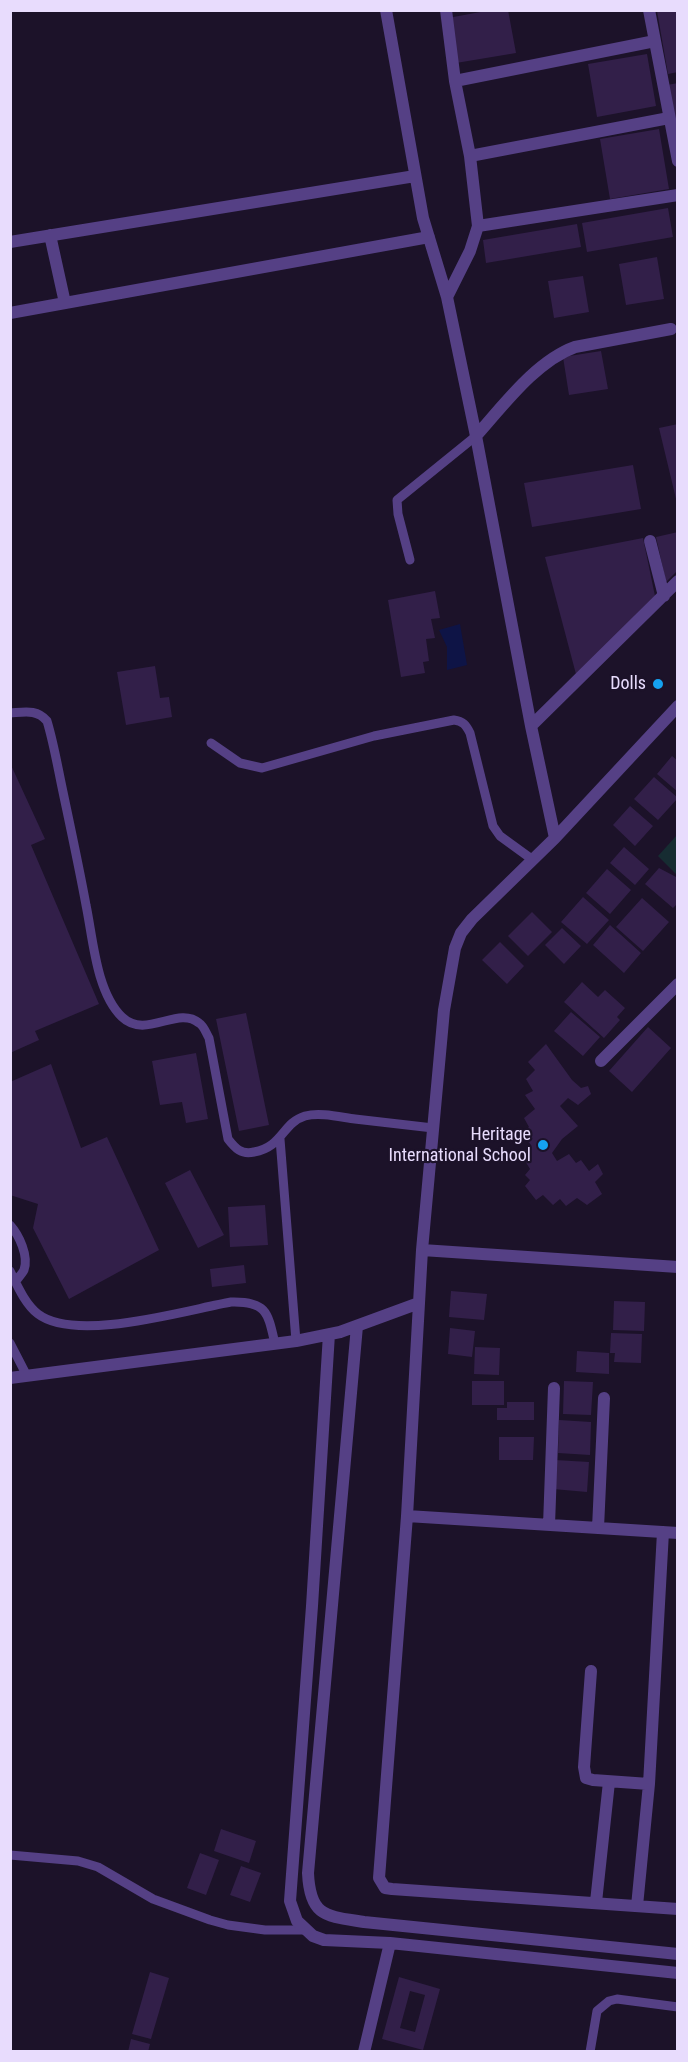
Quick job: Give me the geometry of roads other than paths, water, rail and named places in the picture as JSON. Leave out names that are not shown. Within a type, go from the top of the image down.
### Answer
[{"type":"street","points":[[386,10],[415,176],[429,237],[447,297],[555,838]]},
{"type":"street","points":[[446,10],[455,81],[470,156],[478,226],[470,251],[447,297]]},
{"type":"street","points":[[650,10],[678,161]]},
{"type":"street","points":[[455,81],[655,41]]},
{"type":"street","points":[[470,156],[669,118]]},
{"type":"street","points":[[10,242],[415,176]]},
{"type":"street","points":[[478,226],[678,195]]},
{"type":"street","points":[[51,235],[65,303]]},
{"type":"street","points":[[10,313],[429,237]]},
{"type":"street","points":[[476,436],[508,400],[549,361],[563,352],[575,347],[671,329]]},
{"type":"street","points":[[650,541],[663,596]]},
{"type":"street","points":[[531,726],[678,581]]},
{"type":"street","points":[[678,706],[555,838],[472,919],[461,933],[455,948],[444,1010],[422,1250],[407,1516],[379,1878],[385,1888],[392,1889],[678,1909]]},
{"type":"street","points":[[601,1061],[678,984]]},
{"type":"street","points":[[422,1250],[678,1267]]},
{"type":"street","points":[[10,1378],[296,1341],[357,1326],[419,1303]]},
{"type":"street","points":[[357,1326],[309,1873],[309,1887],[315,1905],[323,1913],[345,1919],[678,1954]]},
{"type":"street","points":[[329,1334],[290,1901],[297,1922],[313,1936],[324,1940],[390,1943],[678,1973]]},
{"type":"street","points":[[549,1525],[554,1388]]},
{"type":"street","points":[[598,1528],[604,1398]]},
{"type":"street","points":[[407,1516],[678,1533]]},
{"type":"street","points":[[637,1906],[650,1784],[663,1532]]},
{"type":"street","points":[[591,1671],[584,1773],[586,1778],[609,1782],[650,1784]]},
{"type":"street","points":[[596,1902],[609,1782]]},
{"type":"street","points":[[364,2052],[390,1943]]},
{"type":"lane","points":[[410,560],[398,514],[397,500],[476,436]]},
{"type":"lane","points":[[10,713],[35,712],[41,714],[47,721],[87,906],[95,959],[112,1003],[121,1017],[133,1024],[144,1026],[191,1018],[201,1024],[209,1038],[228,1139],[237,1150],[248,1153],[266,1150],[280,1139],[291,1124],[304,1116],[319,1115],[433,1128]]},
{"type":"lane","points":[[211,743],[240,763],[262,768],[374,736],[445,721],[460,721],[467,726],[470,733],[493,826],[500,836],[533,860]]},
{"type":"lane","points":[[280,1139],[296,1341]]},
{"type":"lane","points":[[10,1225],[17,1233],[24,1261],[24,1271],[15,1282]]},
{"type":"lane","points":[[10,1272],[37,1313],[50,1320],[90,1326],[126,1322],[231,1302],[249,1301],[261,1306],[268,1316],[275,1344]]},
{"type":"lane","points":[[10,1343],[27,1376]]},
{"type":"lane","points":[[10,1855],[78,1861],[98,1867],[153,1899],[219,1923],[265,1930],[305,1930]]},
{"type":"lane","points":[[590,2052],[597,2011],[609,2001],[637,2000],[678,2007]]},
{"type":"place","name":"Dolls","points":[[658,684]]},
{"type":"place","name":"Heritage International School","points":[[543,1145]]}]
